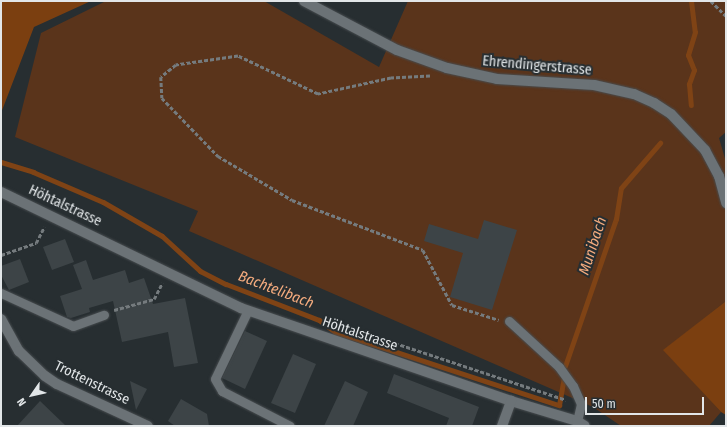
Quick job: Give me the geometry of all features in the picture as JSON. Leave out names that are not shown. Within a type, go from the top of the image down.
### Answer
[{"type":"street","name":"Ehrendingerstrasse","points":[[304,1],[397,50],[447,68],[497,79],[594,85],[634,94],[654,103],[671,114],[701,145],[719,176],[726,203]]},
{"type":"street","name":"Höhtalstrasse","points":[[1,192],[51,214],[248,310],[581,424]]},
{"type":"street","name":"Trottenstrasse","points":[[1,319],[19,351],[45,376],[57,384],[148,426]]},
{"type":"street","points":[[502,426],[511,401]]},
{"type":"lane","points":[[1,293],[73,326],[104,315]]},
{"type":"lane","points":[[248,310],[215,379],[222,391],[290,426]]},
{"type":"lane","points":[[509,320],[559,367],[572,386],[581,406],[581,424]]},
{"type":"path","points":[[711,1],[726,16]]},
{"type":"path","points":[[433,77],[391,78],[318,94],[238,56],[176,65],[161,77],[162,98],[218,156],[292,200],[423,250],[452,305],[490,319],[509,320]]},
{"type":"path","points":[[1,255],[36,243],[51,214]]},
{"type":"path","points":[[104,315],[154,299],[168,272]]},
{"type":"path","points":[[329,325],[338,324],[547,392],[581,406]]},
{"type":"path","points":[[546,398],[547,392]]},
{"type":"shaded area","points":[[1,1],[91,1],[34,27],[1,113]]},
{"type":"shaded area","points":[[106,1],[264,1],[379,67],[408,1],[726,1],[726,132],[719,138],[726,162],[726,301],[664,350],[721,412],[709,426],[621,426],[593,407],[189,231],[198,211],[15,137],[41,33]]},
{"type":"shaded area","points":[[726,301],[726,415],[721,412],[663,350]]},
{"type":"building","points":[[484,220],[517,230],[492,310],[450,297],[463,253],[424,241],[429,224],[478,239]]},
{"type":"building","points":[[65,239],[74,262],[52,270],[43,247]]},
{"type":"building","points":[[20,259],[29,282],[9,290],[1,275],[1,266]]},
{"type":"building","points":[[86,260],[93,280],[125,270],[129,283],[144,278],[153,304],[185,298],[198,363],[174,367],[168,332],[122,342],[113,301],[89,308],[90,312],[71,318],[67,317],[60,296],[82,289],[73,265]]},
{"type":"building","points":[[245,331],[267,341],[245,389],[222,378]]},
{"type":"building","points":[[293,354],[316,364],[295,413],[271,403]]},
{"type":"building","points":[[394,374],[479,407],[472,426],[446,426],[449,418],[387,393]]},
{"type":"building","points":[[130,381],[147,389],[136,410]]},
{"type":"building","points":[[345,381],[368,392],[353,426],[324,426]]},
{"type":"building","points":[[181,399],[207,414],[209,426],[175,426],[168,421]]},
{"type":"building","points":[[40,401],[66,426],[17,426]]},
{"type":"waterway","name":"Munibach","points":[[691,1],[695,32],[688,55],[694,70],[689,84],[691,105]]},
{"type":"waterway","name":"Munibach","points":[[565,366],[616,219],[621,188],[660,143]]},
{"type":"waterway","name":"Bachtelibach","points":[[1,162],[33,172],[103,202],[162,236],[200,271],[226,284],[319,320],[335,332],[559,405],[564,376]]}]
